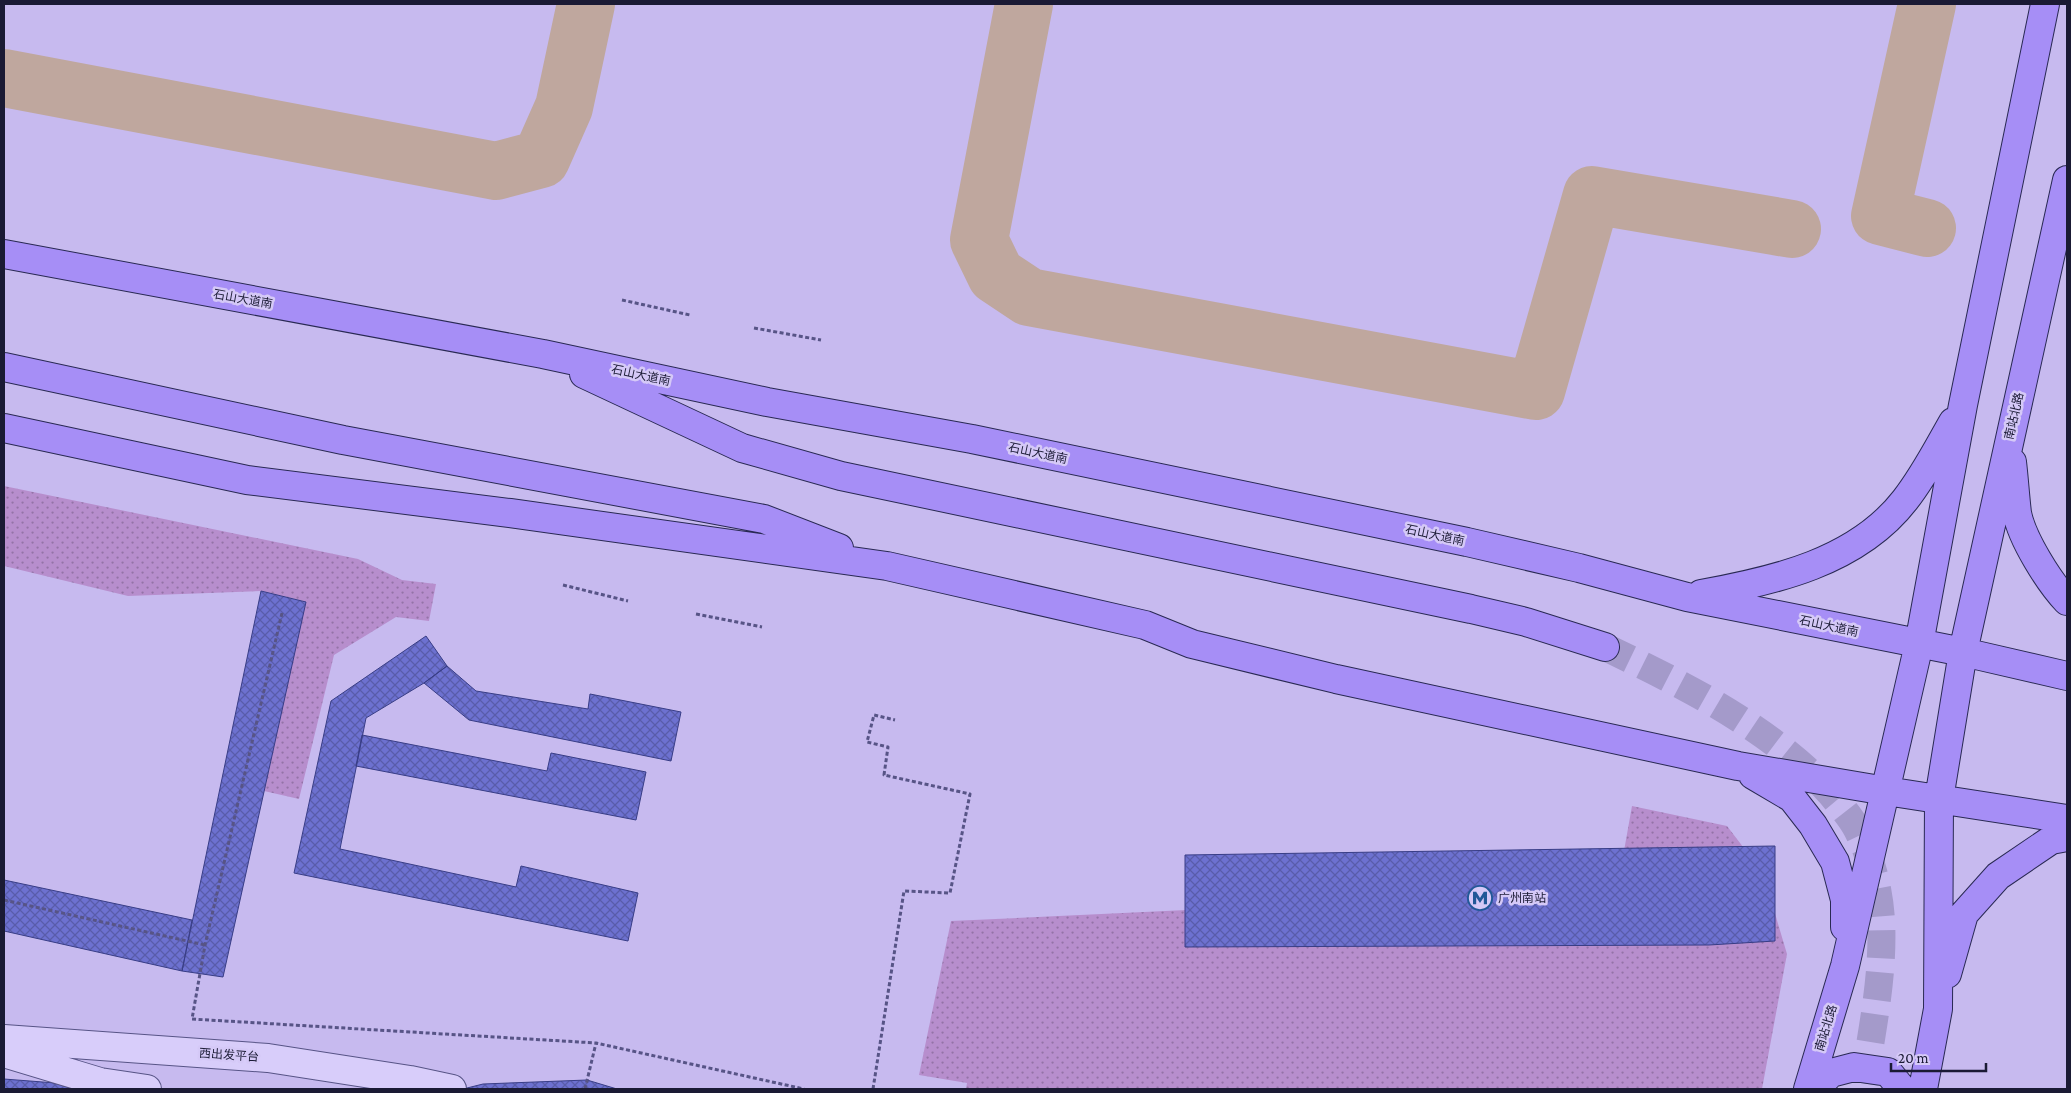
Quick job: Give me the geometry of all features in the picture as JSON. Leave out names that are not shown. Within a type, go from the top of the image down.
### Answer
[{"type":"main road","points":[[1845,966],[1919,644],[1963,405],[2045,4]]},
{"type":"main road","name":"南站北路","points":[[1938,1009],[1939,799],[1963,652],[2067,180]]},
{"type":"main road","name":"石山大道南","points":[[4,254],[543,354],[767,402],[972,439],[1467,542],[1579,568],[1687,597],[1963,652],[2067,676]]},
{"type":"main road","points":[[543,354],[742,448],[841,476],[1471,609],[1526,622],[1605,648]]},
{"type":"main road","points":[[4,367],[343,440],[764,519],[887,566]]},
{"type":"main road","points":[[1687,597],[1750,585],[1795,572],[1840,553],[1878,530],[1905,500],[1963,405]]},
{"type":"main road","points":[[4,428],[247,480],[510,513],[887,566],[1145,625],[1192,644],[1336,679],[1738,766],[2067,819]]},
{"type":"main road","points":[[2010,436],[2018,515],[2032,551],[2054,587],[2067,601]]},
{"type":"main road","points":[[1738,766],[1792,798],[1813,825],[1835,862],[1845,900],[1845,966]]},
{"type":"main road","points":[[1923,1089],[1938,1009],[1964,914],[1998,876],[2051,840],[2067,837]]},
{"type":"main road","name":"南站北路","points":[[1808,1089],[1845,966]]},
{"type":"main road","points":[[1815,1089],[1831,1073],[1854,1067],[1888,1072],[1902,1089]]},
{"type":"street","name":"西出发平台","points":[[4,1039],[268,1058],[410,1080],[452,1089]]},
{"type":"street","points":[[4,1053],[100,1082],[147,1089]]},
{"type":"path","points":[[622,300],[690,315]]},
{"type":"path","points":[[754,328],[821,340]]},
{"type":"path","points":[[563,586],[628,601]]},
{"type":"path","points":[[282,613],[205,945],[192,1019],[596,1043],[804,1089]]},
{"type":"path","points":[[696,614],[762,626]]},
{"type":"path","points":[[873,1089],[904,890],[950,893],[970,794],[884,775],[888,747],[867,742],[874,715],[894,720]]},
{"type":"path","points":[[4,900],[205,945]]},
{"type":"path","points":[[585,1089],[596,1043]]},
{"type":"shaded area","points":[[4,486],[358,559],[402,580],[436,584],[429,621],[396,617],[334,655],[299,799],[264,791],[303,601],[261,591],[128,596],[4,566]]},
{"type":"shaded area","points":[[1632,806],[1727,826],[1763,873],[1787,954],[1762,1089],[966,1089],[967,1083],[919,1075],[951,921],[1617,890]]},
{"type":"building","points":[[261,591],[306,602],[223,977],[182,971]]},
{"type":"building","points":[[426,636],[447,666],[424,683],[366,718],[340,849],[516,887],[521,866],[638,893],[628,941],[294,873],[331,701]]},
{"type":"building","points":[[447,666],[476,691],[588,709],[590,694],[681,712],[671,761],[469,720],[424,683]]},
{"type":"building","points":[[362,735],[547,771],[551,753],[646,772],[636,820],[356,766]]},
{"type":"building","name":"广州南站","points":[[1775,846],[1775,941],[1709,945],[1185,947],[1185,855]]},
{"type":"building","points":[[4,880],[192,920],[182,971],[4,931]]},
{"type":"building","points":[[4,1079],[133,1089],[4,1089]]},
{"type":"building","points":[[587,1080],[617,1089],[463,1089],[483,1084]]},
{"type":"waterway","points":[[4,78],[496,171],[541,159],[564,107],[586,4]]},
{"type":"waterway","points":[[1024,4],[979,240],[996,275],[1029,297],[1536,391],[1592,195],[1792,229]]},
{"type":"waterway","points":[[1927,4],[1880,216],[1927,228]]},
{"type":"tunnel","points":[[1605,647],[1695,693],[1754,728],[1807,770],[1830,793],[1854,824],[1862,839],[1874,873],[1881,920],[1879,984],[1863,1089]]},
{"type":"place","name":"广州南站","points":[[1480,898]]}]
